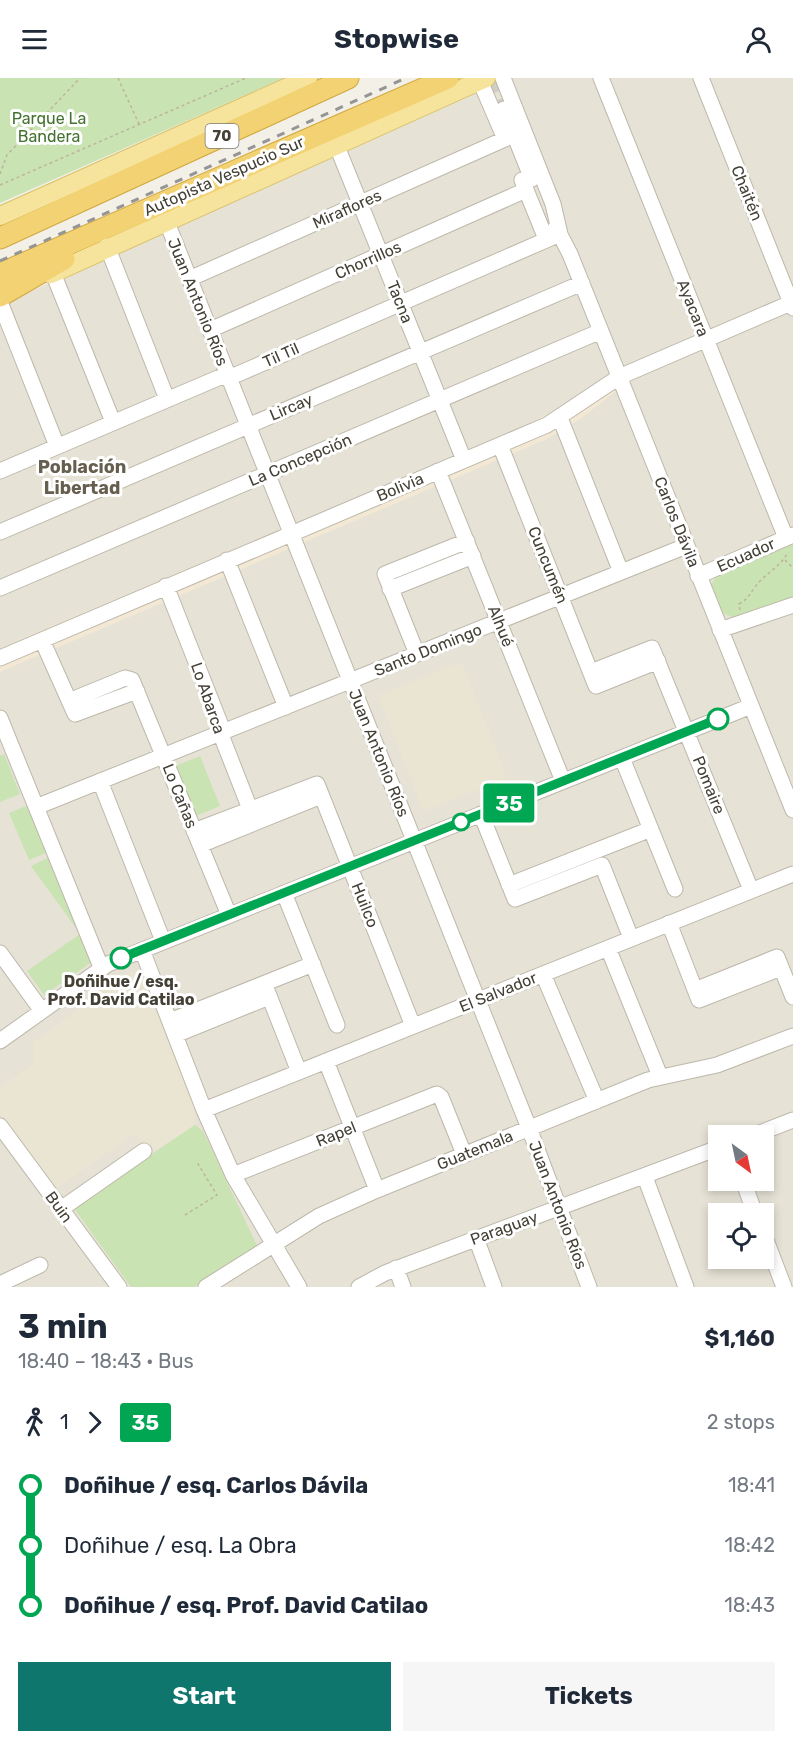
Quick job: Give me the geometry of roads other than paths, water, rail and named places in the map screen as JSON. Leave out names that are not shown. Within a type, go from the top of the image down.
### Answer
[{"type":"highway","name":"70","points":[[0,238],[348,78]]},
{"type":"highway","name":"Autopista Vespucio Sur","points":[[0,274],[165,211],[448,78]]},
{"type":"highway","points":[[0,227],[96,195]]},
{"type":"highway","points":[[0,296],[165,211]]},
{"type":"main road","points":[[0,216],[308,78]]},
{"type":"main road","points":[[0,296],[107,246],[165,211],[336,144],[483,79]]},
{"type":"street","name":"Carlos Dávila","points":[[503,78],[556,210],[553,236]]},
{"type":"street","name":"Ayacara","points":[[600,78],[790,541]]},
{"type":"street","name":"Chaitén","points":[[701,78],[792,304]]},
{"type":"street","name":"Carlos Dávila","points":[[483,79],[526,189],[582,283],[793,810]]},
{"type":"street","name":"Carlos Dávila","points":[[504,109],[553,236]]},
{"type":"street","name":"Miraflores","points":[[189,279],[505,139]]},
{"type":"street","name":"Tacna","points":[[336,144],[464,460]]},
{"type":"street","name":"Chorrillos","points":[[210,330],[526,189]]},
{"type":"street","name":"Juan Antonio Ríos","points":[[165,211],[189,279],[529,1128],[590,1287]]},
{"type":"street","name":"Til Til","points":[[1,468],[167,399],[238,374],[553,236]]},
{"type":"street","points":[[107,246],[167,399]]},
{"type":"street","points":[[53,273],[113,422]]},
{"type":"street","name":"Lircay","points":[[0,532],[582,283]]},
{"type":"street","points":[[0,302],[57,446]]},
{"type":"street","name":"Bolivia","points":[[2,653],[42,640],[500,445],[560,418],[619,377],[792,304]]},
{"type":"street","name":"La Concepción","points":[[0,588],[601,332]]},
{"type":"street","points":[[560,418],[621,572]]},
{"type":"street","name":"Cuncumén","points":[[500,445],[593,679],[655,655]]},
{"type":"street","name":"Alhué","points":[[438,471],[564,781]]},
{"type":"street","name":"Ecuador","points":[[698,576],[790,541]]},
{"type":"street","name":"Santo Domingo","points":[[36,807],[686,546]]},
{"type":"street","points":[[417,654],[385,574],[470,549]]},
{"type":"street","points":[[390,589],[470,549]]},
{"type":"street","points":[[227,561],[286,706]]},
{"type":"street","name":"Lo Abarca","points":[[166,586],[250,809]]},
{"type":"street","points":[[720,630],[793,606]]},
{"type":"street","name":"Lo Cañas","points":[[42,640],[72,707],[133,685],[228,915]]},
{"type":"street","name":"Pomaire","points":[[655,655],[751,890]]},
{"type":"street","points":[[0,1041],[101,968],[163,941],[751,706]]},
{"type":"street","points":[[0,717],[6,752],[36,807],[101,968]]},
{"type":"street","points":[[622,758],[675,889]]},
{"type":"street","points":[[100,781],[163,941]]},
{"type":"street","points":[[197,838],[250,809],[318,790]]},
{"type":"street","points":[[197,838],[318,790]]},
{"type":"street","name":"Huilco","points":[[318,790],[413,1026]]},
{"type":"street","points":[[481,814],[512,892]]},
{"type":"street","points":[[512,892],[651,829]]},
{"type":"street","points":[[512,892],[602,865],[631,938]]},
{"type":"street","name":"El Salvador","points":[[204,1110],[793,873]]},
{"type":"street","points":[[284,893],[337,1024]]},
{"type":"street","points":[[669,923],[697,995],[779,962],[793,997]]},
{"type":"street","points":[[608,948],[660,1076]]},
{"type":"street","points":[[142,950],[204,1110],[233,1174],[299,1287]]},
{"type":"street","points":[[0,953],[42,1011]]},
{"type":"street","points":[[172,1028],[267,990],[313,964]]},
{"type":"street","points":[[543,974],[597,1101]]},
{"type":"street","points":[[267,990],[299,1072]]},
{"type":"street","name":"Guatemala","points":[[206,1287],[332,1209],[660,1076],[717,1065],[793,1036]]},
{"type":"street","points":[[326,1061],[377,1190]]},
{"type":"street","name":"Rapel","points":[[233,1174],[439,1094],[464,1154]]},
{"type":"street","points":[[774,1127],[793,1120]]},
{"type":"street","name":"Buin","points":[[0,1126],[119,1287]]},
{"type":"street","points":[[61,1209],[144,1151]]},
{"type":"street","name":"Paraguay","points":[[359,1287],[396,1268],[708,1152]]},
{"type":"street","points":[[645,1177],[686,1287]]},
{"type":"street","points":[[476,1238],[494,1287]]},
{"type":"street","points":[[774,1261],[784,1287]]},
{"type":"street","points":[[0,1284],[40,1265]]},
{"type":"street","points":[[396,1268],[403,1287]]},
{"type":"tunnel","points":[[491,78],[504,109]]},
{"type":"railway","points":[[0,261],[406,78]]},
{"type":"place","name":"Doñihue / esq. Prof. David Catilao","points":[[121,958]]},
{"type":"district","name":"Población Libertad","points":[[82,477]]},
{"type":"park label","name":"Parque La Bandera","points":[[49,127]]}]
